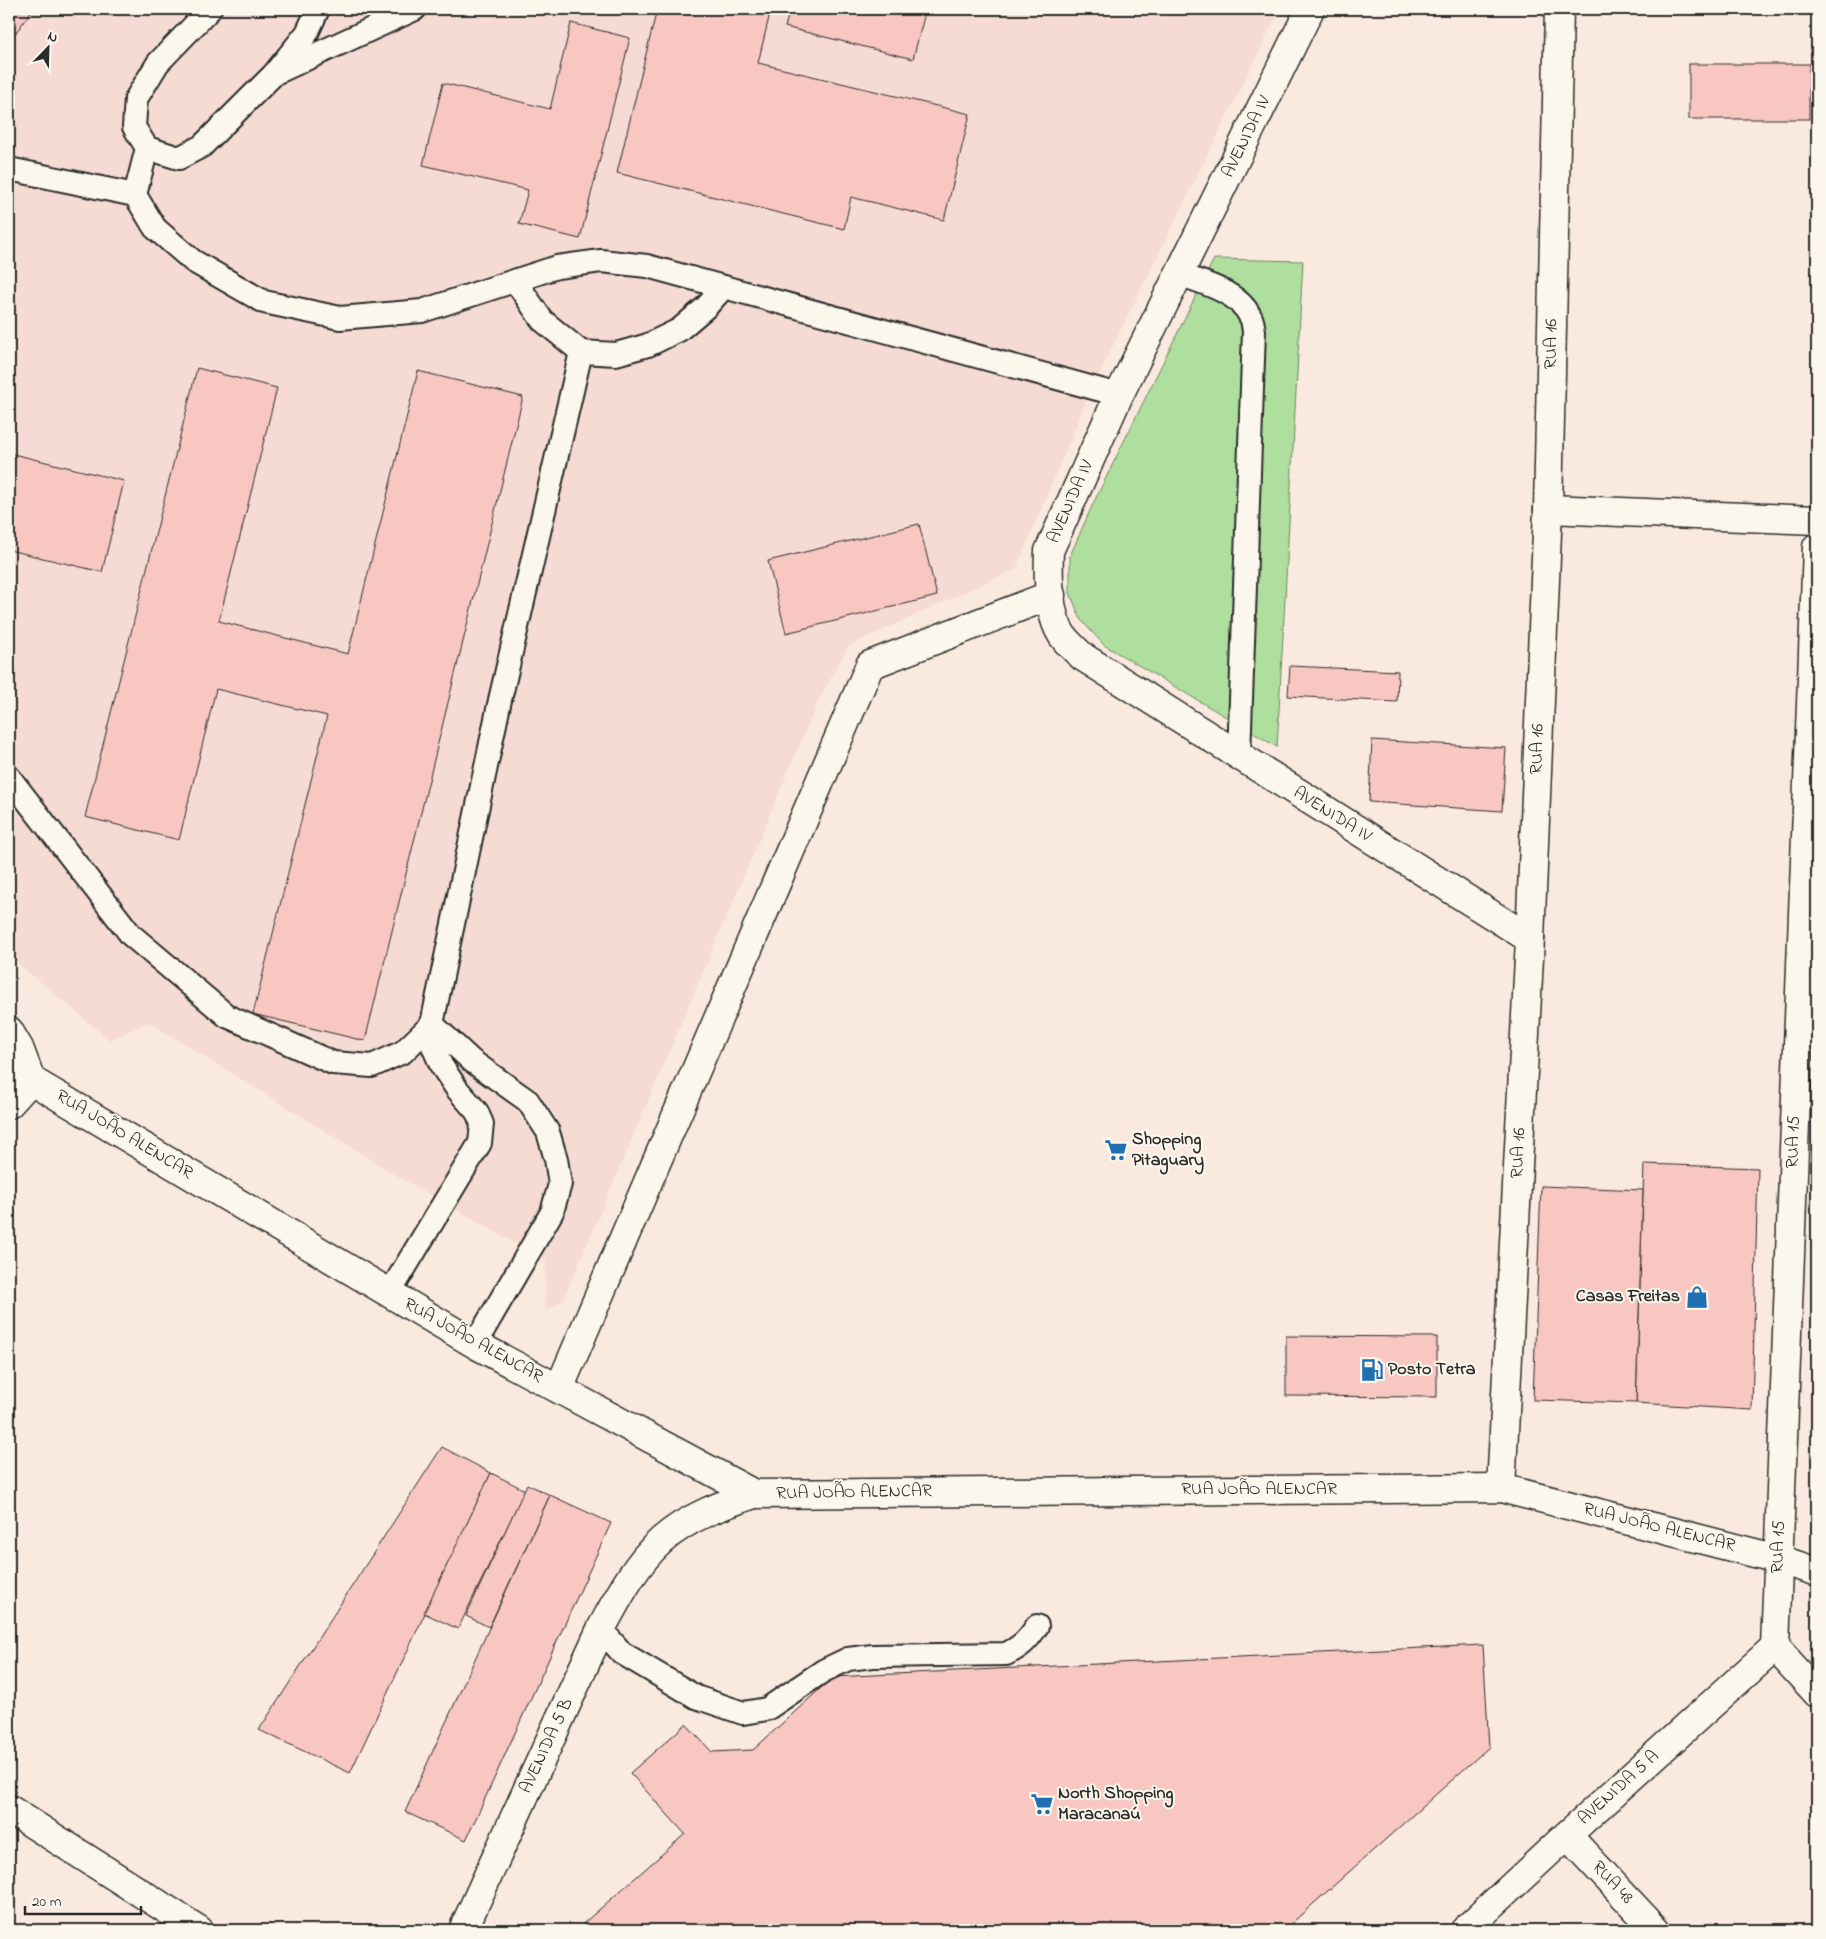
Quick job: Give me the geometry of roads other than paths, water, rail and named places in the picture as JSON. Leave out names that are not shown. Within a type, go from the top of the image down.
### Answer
[{"type":"street","name":"AVENIDA IV","points":[[1310,9],[1119,395],[1050,551],[1048,577],[1052,608],[1061,634],[1083,657],[1530,939]]},
{"type":"street","name":"RUA 16","points":[[1501,1488],[1530,939],[1548,510],[1558,9]]},
{"type":"street","points":[[1548,510],[1817,520]]},
{"type":"street","name":"RUA 15","points":[[1774,1647],[1817,547]]},
{"type":"street","points":[[558,1389],[870,665],[1050,594]]},
{"type":"street","points":[[9,1032],[19,1048],[20,1076],[9,1104]]},
{"type":"street","name":"RUA JOÃO ALENCAR","points":[[20,1076],[475,1344],[754,1494],[1501,1488],[1778,1558],[1817,1572]]},
{"type":"street","name":"AVENIDA 5 B","points":[[463,1930],[601,1629],[622,1590],[639,1566],[662,1540],[688,1522],[716,1507],[754,1494]]},
{"type":"street","points":[[1778,1558],[1817,1553]]},
{"type":"street","points":[[1774,1647],[1817,1693]]},
{"type":"street","name":"AVENIDA 5 A","points":[[1465,1930],[1774,1647]]},
{"type":"street","points":[[9,1808],[199,1930]]},
{"type":"street","name":"RUA 48","points":[[1567,1835],[1656,1930]]},
{"type":"lane","points":[[210,9],[158,63],[136,99],[134,127],[147,148],[179,158],[202,146],[274,74],[308,32],[318,9]]},
{"type":"lane","points":[[274,74],[416,9]]},
{"type":"lane","points":[[147,148],[135,195],[155,228],[193,261],[264,302],[340,318],[422,311],[516,282],[557,267],[600,261],[647,266],[1119,395]]},
{"type":"lane","points":[[9,169],[135,195]]},
{"type":"lane","points":[[1179,274],[1228,294],[1241,303],[1250,316],[1254,332],[1239,756]]},
{"type":"lane","points":[[516,282],[542,320],[581,352],[616,354],[648,345],[680,330],[706,307],[724,287]]},
{"type":"lane","points":[[389,1294],[480,1144],[482,1124],[477,1112],[457,1089],[442,1065],[433,1046],[432,1024],[500,700],[581,352]]},
{"type":"lane","points":[[9,777],[131,935],[227,1016],[333,1063],[372,1066],[403,1052],[432,1024]]},
{"type":"lane","points":[[432,1024],[472,1061],[528,1101],[548,1132],[560,1184],[552,1212],[475,1344]]},
{"type":"lane","points":[[601,1629],[622,1653],[696,1697],[743,1713],[767,1708],[823,1671],[848,1659],[873,1656],[1006,1654],[1019,1648],[1028,1640],[1037,1626]]},
{"type":"place","name":"Shopping Pitaguary","points":[[1116,1150]]},
{"type":"place","name":"Casas Freitas","points":[[1697,1297]]},
{"type":"place","name":"Posto Tetra","points":[[1372,1370]]},
{"type":"place","name":"North Shopping Maracanaú","points":[[1042,1804]]}]
